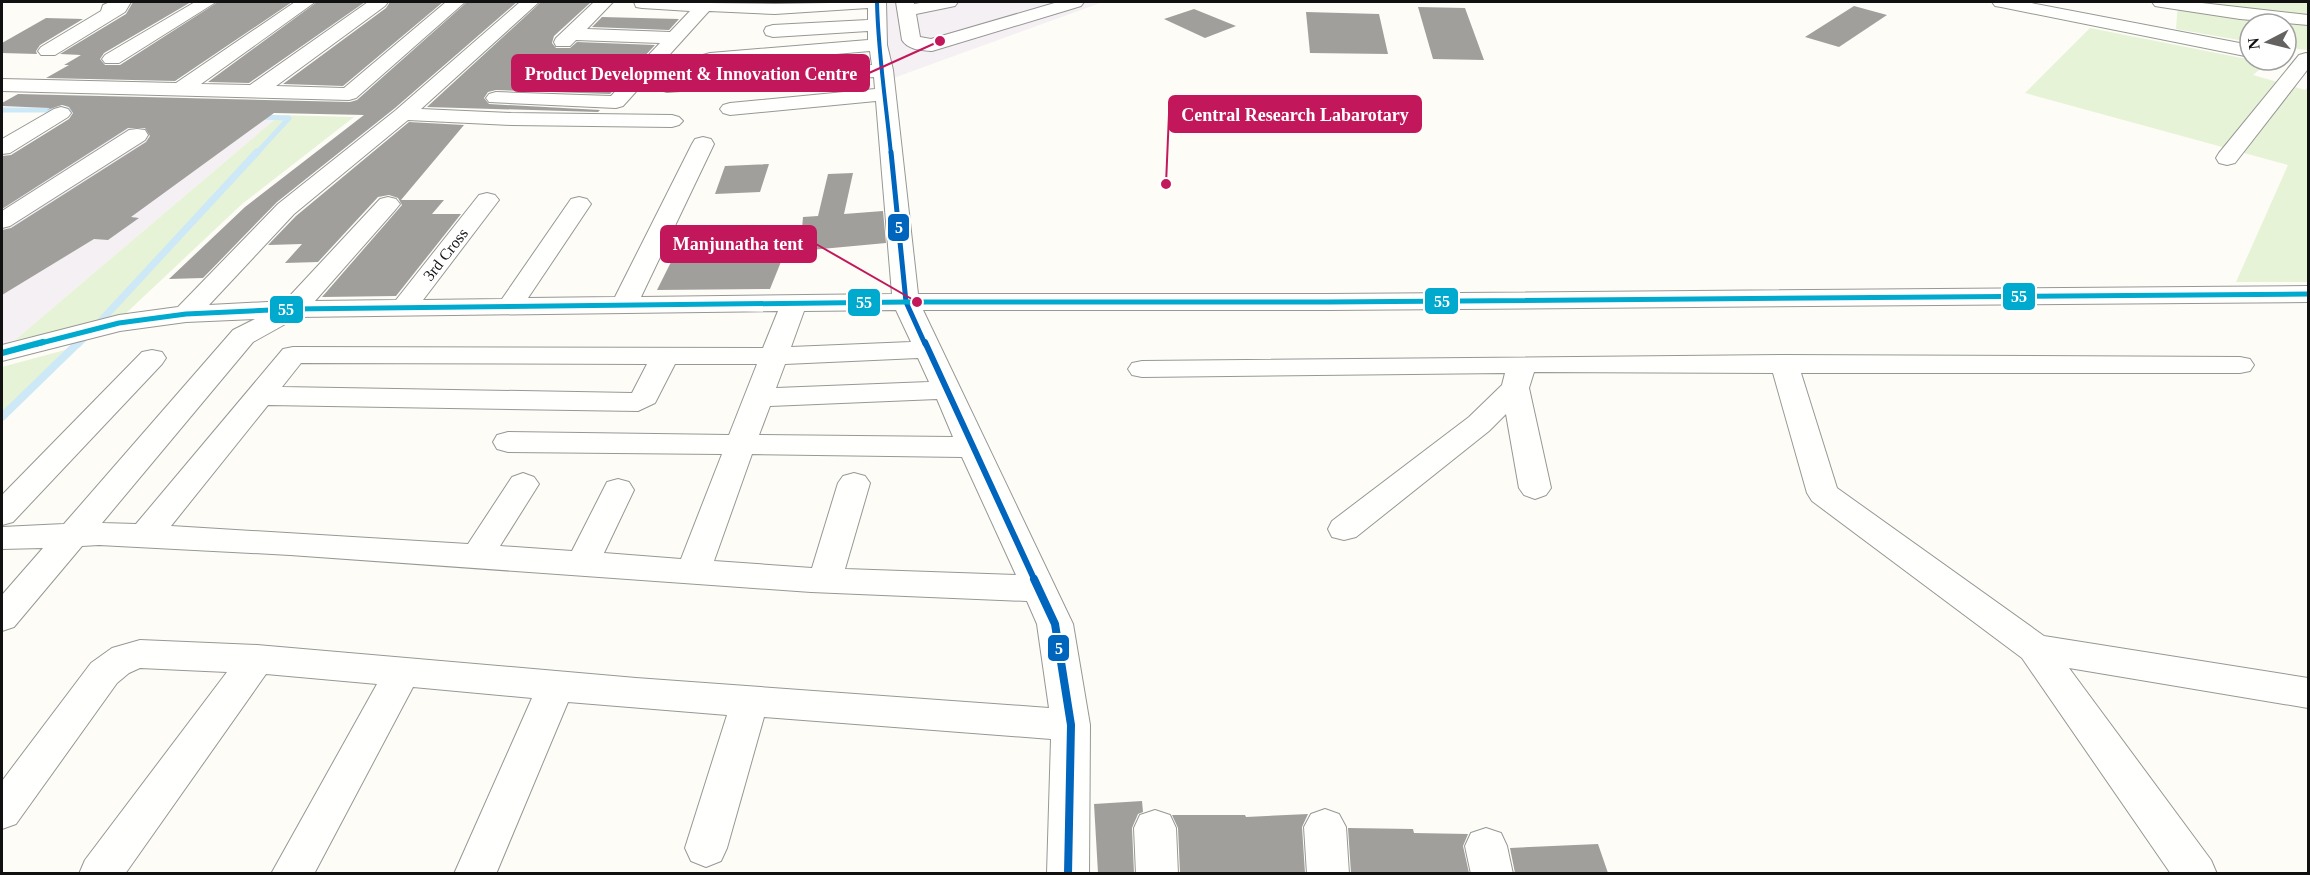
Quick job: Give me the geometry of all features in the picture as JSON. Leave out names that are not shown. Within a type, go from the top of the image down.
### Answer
[{"type":"street","points":[[48,51],[119,8],[109,9],[122,2]]},
{"type":"street","points":[[112,59],[207,2]]},
{"type":"street","points":[[178,91],[306,2]]},
{"type":"street","points":[[253,93],[379,2]]},
{"type":"street","points":[[2,85],[349,94],[456,2]]},
{"type":"street","points":[[186,314],[286,209],[403,114],[530,2]]},
{"type":"street","points":[[604,2],[543,63],[649,66]]},
{"type":"street","points":[[949,2],[906,6],[911,40],[920,44],[932,45],[1075,2]]},
{"type":"street","points":[[2001,2],[2238,49]]},
{"type":"street","points":[[2161,2],[2240,14],[2308,20]]},
{"type":"street","points":[[642,3],[706,3],[775,9],[879,40]]},
{"type":"street","points":[[496,98],[616,102],[706,3]]},
{"type":"street","points":[[771,105],[770,55],[775,9]]},
{"type":"street","points":[[773,31],[879,40]]},
{"type":"street","points":[[571,34],[673,38]]},
{"type":"street","points":[[710,59],[770,55],[879,40]]},
{"type":"street","points":[[667,86],[771,80],[879,40]]},
{"type":"street","points":[[730,109],[771,105],[879,40]]},
{"type":"street","points":[[879,40],[906,302],[1055,624],[1071,725],[1068,873]]},
{"type":"street","points":[[2227,158],[2300,58]]},
{"type":"street","points":[[3,146],[61,113]]},
{"type":"street","points":[[403,114],[511,119],[672,121]]},
{"type":"street","points":[[2,221],[137,135]]},
{"type":"street","points":[[624,305],[703,144]]},
{"type":"street","name":"3rd Cross","points":[[403,308],[488,200]]},
{"type":"street","points":[[2,618],[70,535],[243,336],[293,309],[388,204]]},
{"type":"street","points":[[510,306],[579,204]]},
{"type":"street","points":[[2,353],[119,323],[186,314],[293,309],[906,302],[1328,302],[2308,294]]},
{"type":"street","points":[[693,572],[742,445],[772,356],[794,303]]},
{"type":"street","points":[[145,536],[293,355],[772,356],[928,349]]},
{"type":"street","points":[[260,396],[638,402],[645,397],[665,356]]},
{"type":"street","points":[[2,514],[152,358]]},
{"type":"street","points":[[1142,369],[1518,376],[1784,363],[2240,365]]},
{"type":"street","points":[[1784,363],[1823,493],[2035,648],[2196,873]]},
{"type":"street","points":[[1518,376],[1535,488]]},
{"type":"street","points":[[1344,529],[1479,424],[1518,376]]},
{"type":"street","points":[[758,398],[947,390]]},
{"type":"street","points":[[508,442],[974,447]]},
{"type":"street","points":[[825,580],[854,483]]},
{"type":"street","points":[[477,556],[523,484]]},
{"type":"street","points":[[583,563],[618,490]]},
{"type":"street","points":[[2,538],[70,535],[145,536],[290,543],[693,572],[1040,589]]},
{"type":"street","points":[[2035,648],[2308,693]]},
{"type":"street","points":[[2,812],[104,673],[114,663],[128,656],[140,654],[257,659],[750,702],[1071,725]]},
{"type":"street","points":[[100,873],[257,659]]},
{"type":"street","points":[[292,873],[403,672]]},
{"type":"street","points":[[475,873],[556,686]]},
{"type":"street","points":[[706,848],[750,702]]},
{"type":"street","points":[[1155,828],[1157,873]]},
{"type":"street","points":[[1325,828],[1328,873]]},
{"type":"shaded area","points":[[881,2],[1103,2],[888,80]]},
{"type":"shaded area","points":[[114,110],[280,115],[15,340],[2,344],[2,179]]},
{"type":"green space","points":[[2178,2],[2308,2],[2308,50],[2298,49],[2298,12],[2238,12],[2238,40],[2176,29]]},
{"type":"green space","points":[[2090,28],[2238,57],[2238,72],[2256,72],[2253,75],[2305,90],[2308,87],[2308,282],[2236,282],[2288,165],[2025,93]]},
{"type":"green space","points":[[280,115],[354,117],[242,204],[122,317],[15,340]]},
{"type":"green space","points":[[76,347],[2,414],[2,367]]},
{"type":"building","points":[[133,2],[191,2],[104,53],[100,59],[105,65],[120,65],[218,2],[292,2],[175,81],[46,78],[81,55],[60,54],[126,14]]},
{"type":"building","points":[[317,2],[365,2],[249,83],[208,82]]},
{"type":"building","points":[[390,2],[443,2],[343,86],[283,84],[386,8]]},
{"type":"building","points":[[467,2],[517,2],[395,108],[277,202],[203,278],[169,279],[245,207],[364,115],[274,113],[131,217],[139,218],[108,240],[94,239],[2,295],[2,230],[11,228],[146,142],[150,136],[145,128],[128,128],[2,209],[2,156],[11,155],[69,119],[73,113],[69,107],[62,105],[47,110],[50,108],[2,106],[2,103],[18,94],[350,102],[357,100]]},
{"type":"building","points":[[541,2],[590,3],[554,36],[552,43],[556,48],[570,48],[577,42],[655,45],[642,59],[543,55],[535,57],[531,62],[534,68],[543,71],[628,74],[610,94],[496,90],[488,92],[484,98],[489,104],[600,110],[598,112],[427,107]]},
{"type":"building","points":[[1854,6],[1887,15],[1839,47],[1805,37]]},
{"type":"building","points":[[1418,7],[1465,8],[1484,60],[1433,59]]},
{"type":"building","points":[[1194,9],[1236,26],[1205,38],[1164,19]]},
{"type":"building","points":[[1306,12],[1379,14],[1388,54],[1310,53]]},
{"type":"building","points":[[602,17],[679,19],[669,30],[592,27]]},
{"type":"building","points":[[46,18],[83,19],[40,45],[36,51],[37,54],[2,53],[2,43]]},
{"type":"building","points":[[409,122],[464,125],[401,200],[444,200],[432,214],[461,214],[396,296],[322,297],[402,205],[398,198],[389,195],[378,197],[318,262],[285,263],[302,244],[268,245],[296,216]]},
{"type":"building","points":[[769,164],[760,192],[715,194],[725,166]]},
{"type":"building","points":[[853,173],[844,214],[883,211],[886,243],[800,251],[803,217],[818,216],[828,174]]},
{"type":"building","points":[[791,237],[770,289],[657,290],[683,238]]},
{"type":"building","points":[[1142,801],[1143,812],[1138,814],[1132,828],[1134,873],[1098,873],[1094,804]]},
{"type":"building","points":[[1308,814],[1302,827],[1305,873],[1180,873],[1178,828],[1172,815],[1245,815],[1246,817]]},
{"type":"building","points":[[1348,828],[1413,829],[1414,833],[1468,834],[1463,846],[1469,873],[1351,873]]},
{"type":"building","points":[[1598,844],[1608,873],[1515,873],[1510,848]]},
{"type":"waterway","points":[[2,110],[82,110]]},
{"type":"waterway","points":[[256,154],[289,118],[259,117]]},
{"type":"waterway","points":[[97,325],[257,152]]},
{"type":"waterway","points":[[78,344],[88,334]]},
{"type":"waterway","points":[[2,417],[79,342]]},
{"type":"transit line","name":"5","points":[[877,2],[878,45],[883,70],[906,302],[1055,624],[1071,725],[1068,874]]},
{"type":"transit line","name":"55","points":[[2,353],[119,323],[186,314],[293,309],[906,302],[1328,302],[2308,294]]},
{"type":"place","name":"Product Development & Innovation Centre","points":[[940,41]]},
{"type":"place","name":"Central Research Labarotary","points":[[1166,184]]},
{"type":"place","name":"Manjunatha tent","points":[[917,302]]}]
